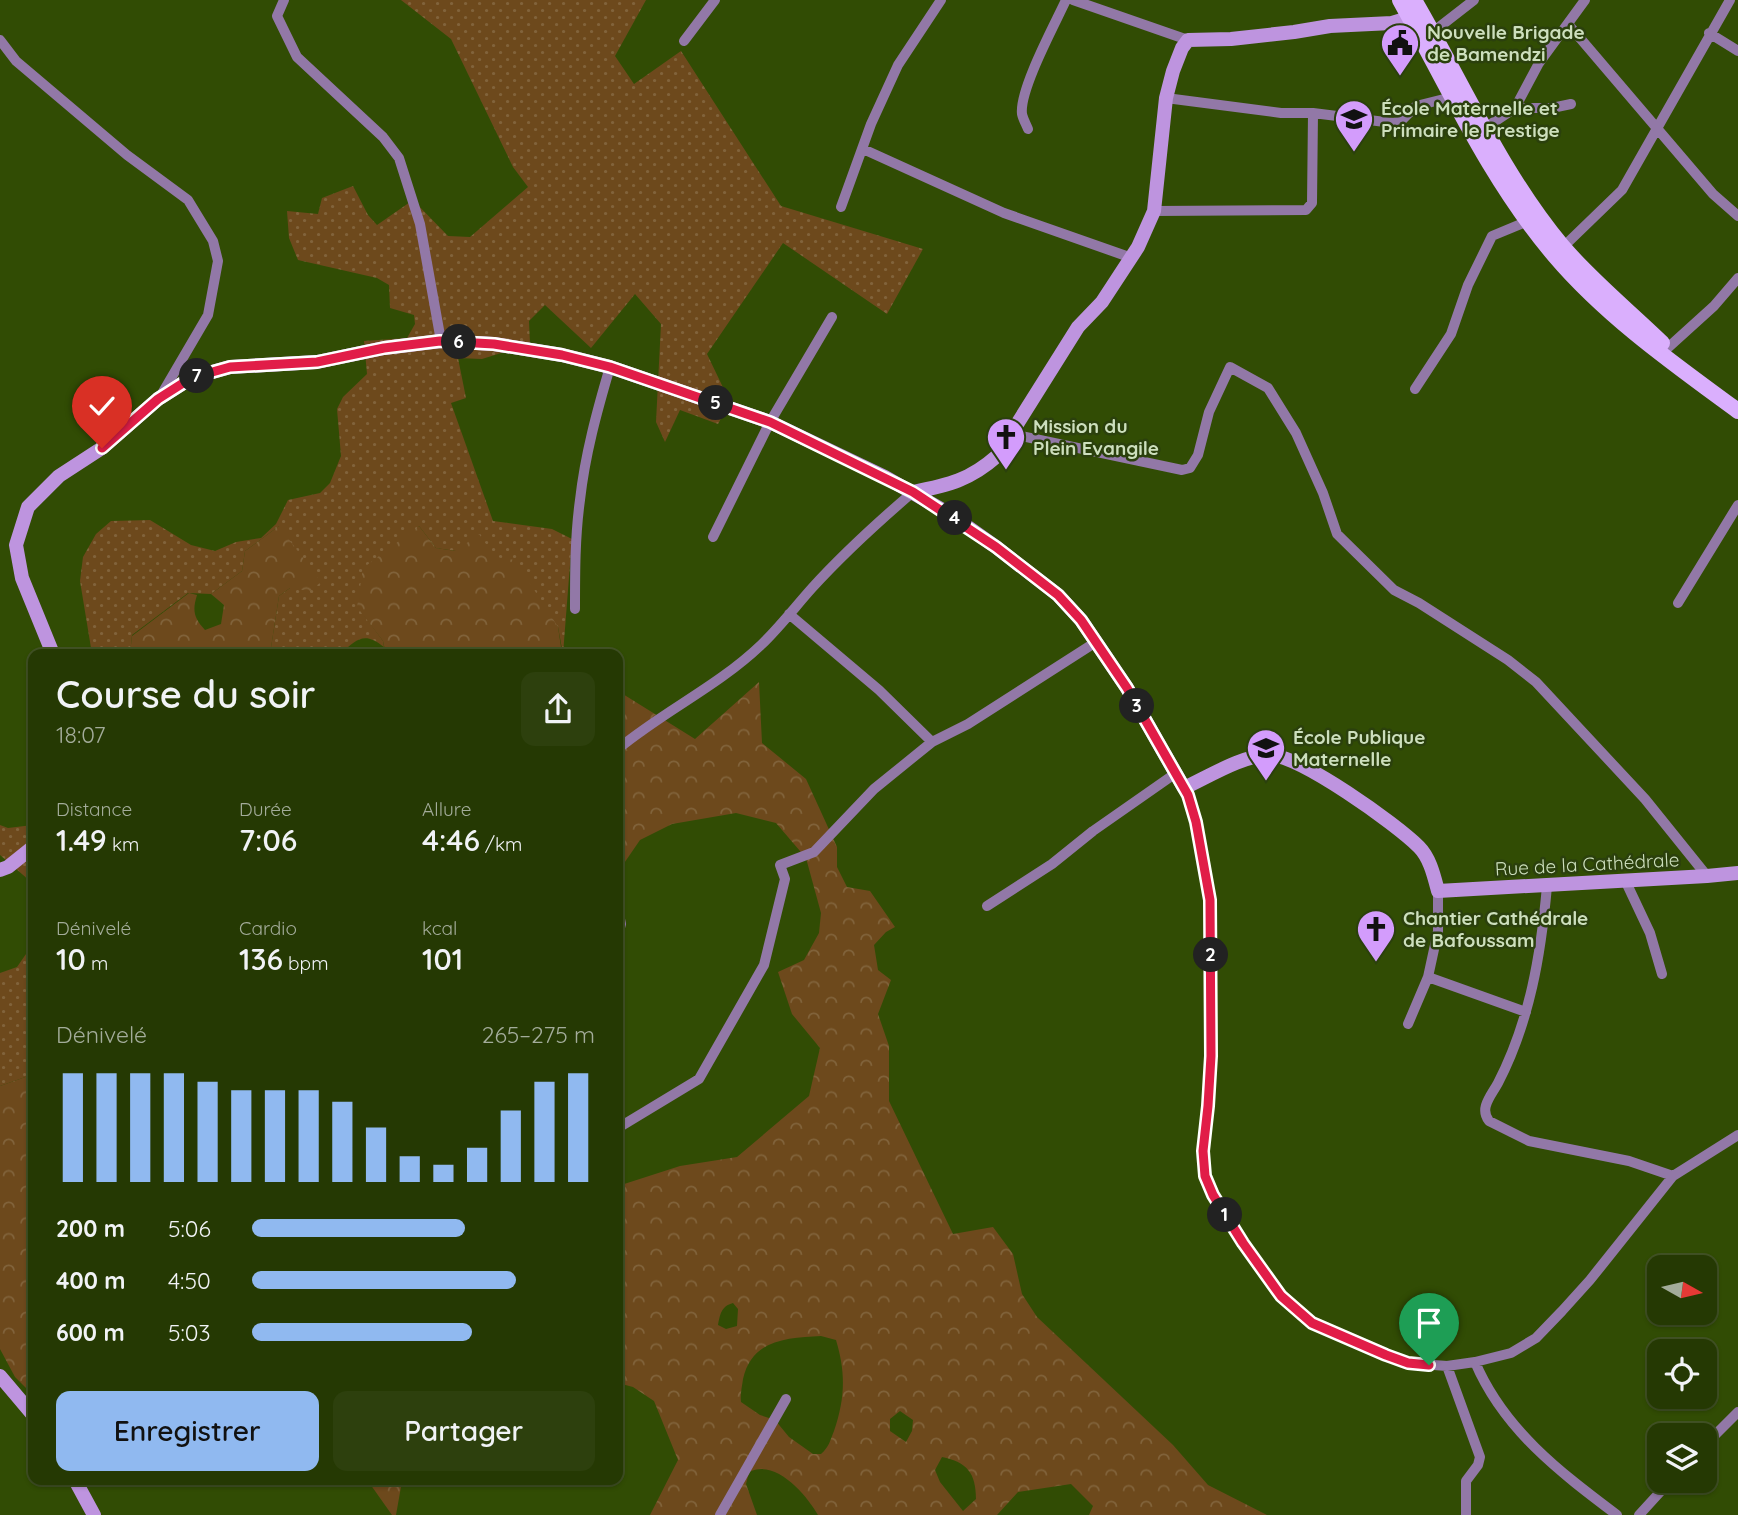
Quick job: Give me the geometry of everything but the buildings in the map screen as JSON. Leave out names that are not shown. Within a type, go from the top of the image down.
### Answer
[{"type":"main road","points":[[1400,0],[1415,11],[1528,221],[1614,315],[1664,351],[1738,411]]},
{"type":"main road","points":[[1427,36],[1452,97],[1537,213],[1559,252]]},
{"type":"main road","points":[[1664,351],[1738,397]]},
{"type":"street","points":[[284,0],[277,16],[297,57],[383,137],[398,158],[420,224],[440,341]]},
{"type":"street","points":[[684,41],[715,0]]},
{"type":"street","points":[[841,207],[898,65],[941,0]]},
{"type":"street","points":[[1028,129],[1022,114],[1023,103],[1038,60],[1066,0]]},
{"type":"street","points":[[1073,0],[1188,40],[1391,23],[1415,11]]},
{"type":"street","points":[[1427,36],[1474,0]]},
{"type":"street","points":[[1479,132],[1515,108],[1539,63],[1586,0]]},
{"type":"street","points":[[1559,252],[1622,190],[1730,0]]},
{"type":"street","points":[[1568,24],[1657,130],[1727,209],[1738,216]]},
{"type":"street","points":[[1709,33],[1738,51]]},
{"type":"street","points":[[0,40],[16,61],[127,155],[188,200],[213,241],[218,261],[208,315],[158,399]]},
{"type":"street","points":[[623,745],[641,730],[720,679],[762,644],[858,542],[913,492],[935,488],[979,472],[997,456],[1078,327],[1102,302],[1132,258],[1154,211],[1167,98],[1173,71],[1188,40]]},
{"type":"street","points":[[1167,98],[1282,113],[1313,113],[1393,123],[1400,122],[1416,106],[1452,97]]},
{"type":"street","points":[[1515,108],[1552,108],[1571,104]]},
{"type":"street","points":[[1154,211],[1306,210],[1312,202],[1313,113]]},
{"type":"street","points":[[863,149],[1004,213],[1132,258]]},
{"type":"street","points":[[1415,389],[1451,334],[1468,285],[1492,236],[1528,221]]},
{"type":"street","points":[[1664,351],[1714,306],[1738,278]]},
{"type":"street","points":[[713,537],[770,422],[832,317]]},
{"type":"street","points":[[51,649],[22,578],[16,545],[28,507],[59,476],[102,448],[158,399],[191,378],[230,367],[317,362],[384,348],[440,341],[508,346],[610,367],[770,422],[913,492],[996,547],[1058,595],[1081,620],[1127,688],[1176,773],[1196,822],[1210,900],[1211,1056],[1203,1151],[1205,1176],[1213,1195],[1243,1243],[1281,1296],[1312,1323],[1408,1363],[1447,1366],[1511,1353],[1536,1338],[1590,1280],[1673,1176],[1738,1135]]},
{"type":"street","points":[[575,609],[575,559],[580,499],[595,418],[610,367]]},
{"type":"street","points":[[1012,434],[1182,470],[1190,468],[1198,455],[1209,412],[1230,367],[1268,388],[1296,433],[1323,493],[1337,534],[1394,590],[1508,660],[1536,682],[1645,799],[1707,876]]},
{"type":"street","points":[[1678,603],[1738,505]]},
{"type":"street","points":[[789,614],[880,690],[932,742]]},
{"type":"street","points":[[623,1125],[699,1079],[764,965],[785,879],[780,865],[814,852],[874,789],[932,742],[968,724],[1096,642]]},
{"type":"street","points":[[1184,788],[1254,757],[1272,755],[1321,777],[1389,821],[1421,849],[1434,873],[1438,891],[1438,931],[1428,977],[1408,1024]]},
{"type":"street","points":[[987,906],[1052,864],[1093,831],[1176,773]]},
{"type":"street","points":[[0,870],[28,851]]},
{"type":"street","name":"Rue de la Cathédrale","points":[[1438,891],[1738,873]]},
{"type":"street","points":[[1626,880],[1650,933],[1662,974]]},
{"type":"street","points":[[1547,886],[1542,938],[1526,1012],[1510,1060],[1484,1107],[1486,1116],[1489,1121],[1529,1141],[1629,1160],[1673,1176]]},
{"type":"street","points":[[1428,977],[1526,1012]]},
{"type":"street","points":[[1475,1362],[1493,1399],[1539,1452],[1564,1476],[1617,1515]]},
{"type":"street","points":[[1447,1366],[1480,1457],[1478,1465],[1466,1481],[1466,1515]]},
{"type":"street","points":[[0,1376],[28,1409]]},
{"type":"street","points":[[720,1515],[786,1399]]},
{"type":"street","points":[[1717,1433],[1738,1412]]},
{"type":"street","points":[[78,1485],[94,1515]]},
{"type":"street","points":[[1639,1515],[1659,1493]]},
{"type":"green space","points":[[401,0],[646,0],[615,56],[634,84],[681,51],[781,206],[923,249],[887,314],[783,243],[707,354],[730,402],[718,424],[680,410],[665,442],[656,422],[661,324],[635,294],[591,348],[545,305],[529,321],[530,344],[482,359],[458,358],[466,398],[451,403],[493,521],[552,529],[572,539],[563,649],[558,627],[456,551],[436,548],[419,526],[358,607],[383,641],[384,647],[366,638],[356,641],[346,649],[271,649],[279,596],[290,588],[279,526],[245,551],[242,571],[211,594],[188,593],[132,635],[131,649],[91,649],[80,581],[83,557],[96,534],[111,521],[150,520],[191,545],[215,551],[236,542],[261,538],[276,524],[288,500],[320,493],[330,483],[341,456],[337,409],[343,397],[367,374],[364,341],[407,338],[415,324],[414,315],[390,308],[389,285],[377,278],[298,260],[289,238],[287,211],[318,214],[322,198],[353,186],[368,215],[377,225],[413,200],[448,236],[470,237],[528,187],[513,167],[451,39]]},
{"type":"green space","points":[[279,526],[321,582],[310,591],[290,588],[279,596],[271,649],[131,649],[132,636],[189,593],[197,595],[195,614],[205,630],[221,624],[224,605],[211,594],[242,571],[245,551]]},
{"type":"green space","points":[[419,526],[436,548],[456,551],[479,534],[495,557],[515,560],[558,627],[561,649],[385,649],[383,641],[357,607],[363,568]]},
{"type":"green space","points":[[759,682],[762,743],[806,779],[837,847],[837,867],[847,887],[870,891],[895,927],[874,945],[878,970],[891,980],[878,1014],[889,1046],[889,1101],[953,1234],[993,1227],[1013,1254],[1022,1294],[1037,1317],[1173,1445],[1208,1485],[1267,1515],[1089,1515],[1093,1506],[1071,1484],[1018,1492],[997,1515],[818,1515],[789,1481],[769,1470],[759,1469],[749,1472],[746,1484],[757,1515],[650,1515],[678,1460],[654,1401],[633,1387],[623,1384],[623,1184],[680,1166],[737,1157],[809,1096],[820,1048],[792,1014],[778,972],[804,960],[819,933],[821,913],[806,858],[776,823],[736,813],[672,824],[640,840],[623,865],[623,694],[695,739]],"holes":[[[733,1303],[738,1309],[737,1326],[726,1329],[718,1325],[722,1311]],[[821,1336],[836,1340],[843,1386],[838,1419],[830,1441],[821,1454],[813,1454],[789,1437],[775,1420],[760,1415],[741,1402],[741,1393],[748,1366],[763,1348],[784,1340]],[[900,1411],[913,1420],[912,1431],[906,1442],[890,1431],[890,1419]],[[942,1457],[958,1462],[972,1476],[976,1499],[963,1511],[940,1482],[935,1470]]]},
{"type":"green space","points":[[0,825],[8,828],[28,826],[28,879],[0,855]]},
{"type":"green space","points":[[28,951],[28,1076],[0,1086],[0,973],[17,967]]},
{"type":"green space","points":[[28,1076],[28,1390],[15,1377],[0,1349],[0,1086]]},
{"type":"green space","points":[[371,1485],[401,1485],[396,1515],[392,1515]]},
{"type":"place","name":"Nouvelle Brigade de Bamendzi","points":[[1400,77]]},
{"type":"place","name":"École Maternelle et Primaire le Prestige","points":[[1354,153]]},
{"type":"place","name":"Mission du Plein Evangile","points":[[1006,471]]},
{"type":"place","name":"École Publique Maternelle","points":[[1266,782]]},
{"type":"place","name":"Chantier Cathédrale de Bafoussam","points":[[1376,963]]},
{"type":"route","points":[[102,448],[158,399],[191,378],[230,367],[317,362],[384,348],[440,341],[494,344],[562,355],[610,367],[770,422],[885,477],[948,513],[1058,595],[1081,620],[1127,688],[1188,795],[1196,822],[1210,900],[1211,1056],[1203,1167],[1213,1195],[1281,1296],[1312,1323],[1408,1363],[1429,1365]]}]
